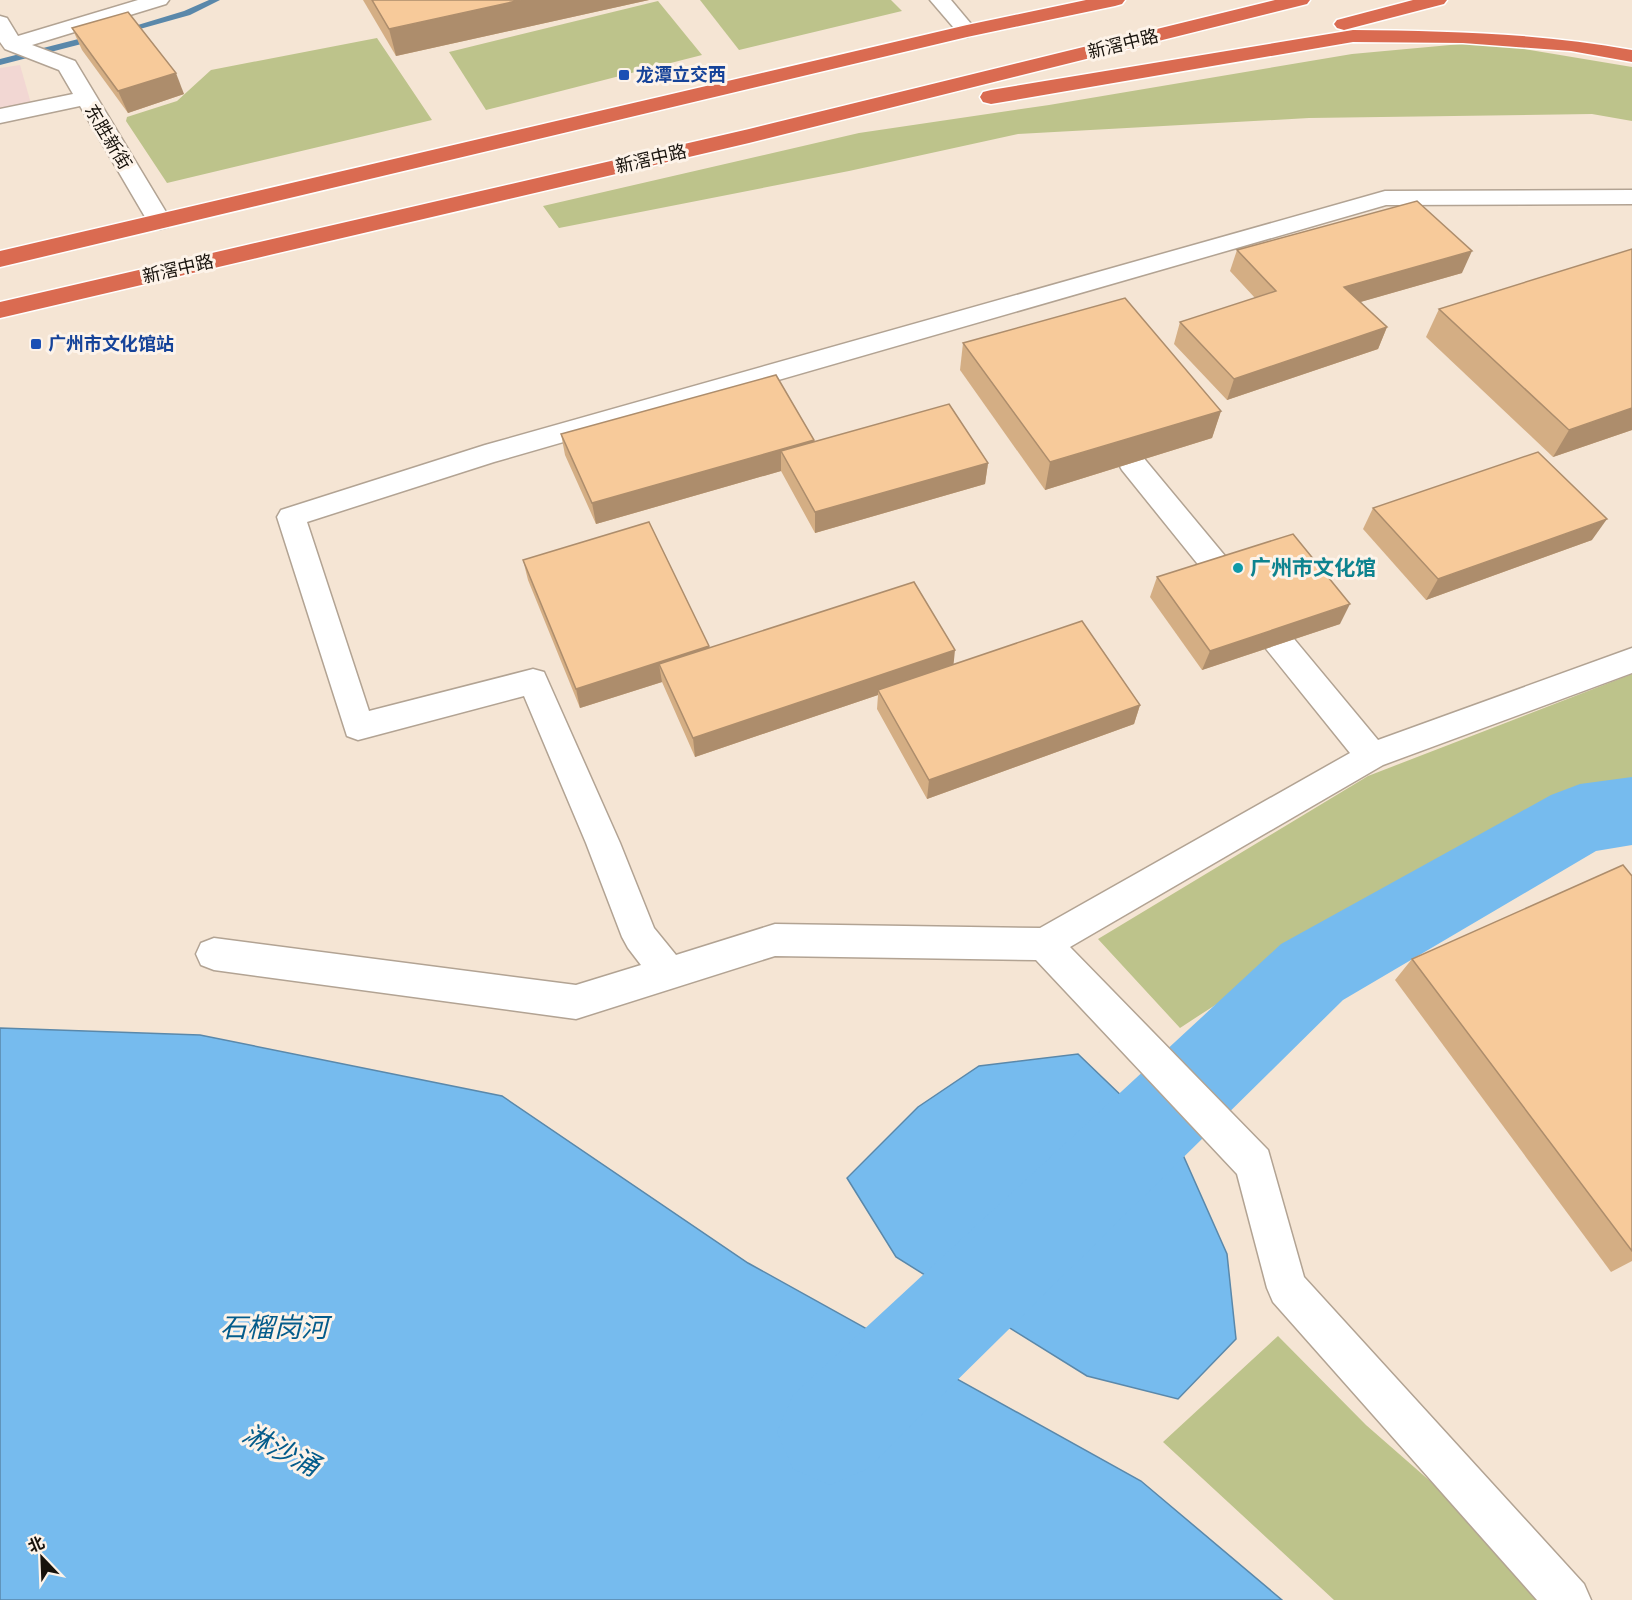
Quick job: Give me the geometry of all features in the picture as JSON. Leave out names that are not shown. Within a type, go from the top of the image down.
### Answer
[{"type":"highway","points":[[968,31],[1064,0]]},
{"type":"highway","points":[[0,259],[968,31],[1115,0]]},
{"type":"highway","name":"新滘中路","points":[[0,310],[749,136],[1300,0]]},
{"type":"highway","points":[[1084,81],[1341,24],[1437,0]]},
{"type":"highway","points":[[749,136],[1353,36],[1463,37],[1571,45],[1632,56]]},
{"type":"street","points":[[0,22],[16,47],[159,0]]},
{"type":"street","points":[[940,0],[968,31]]},
{"type":"street","name":"东胜新街","points":[[16,47],[66,66],[160,222]]},
{"type":"street","points":[[0,116],[86,98]]},
{"type":"street","points":[[669,973],[640,937],[603,843],[533,681],[358,727],[291,517],[484,455],[1385,198],[1632,197]]},
{"type":"street","points":[[1132,463],[1372,756]]},
{"type":"street","points":[[214,954],[576,1002],[775,940],[1044,944],[1372,756],[1632,660]]},
{"type":"street","points":[[1044,944],[1254,1164],[1287,1288],[1568,1600]]},
{"type":"shaded area","points":[[20,65],[32,107],[0,113],[0,68]]},
{"type":"green space","points":[[700,0],[891,0],[902,11],[739,50]]},
{"type":"green space","points":[[658,1],[702,55],[486,110],[449,52]]},
{"type":"green space","points":[[377,38],[432,120],[167,183],[126,121],[127,117],[177,101],[211,70]]},
{"type":"green space","points":[[1483,42],[1632,67],[1632,121],[1592,114],[1309,118],[1018,134],[849,171],[559,228],[543,206],[859,133],[1049,105],[1352,54]]},
{"type":"green space","points":[[1632,674],[1632,784],[1572,807],[1455,861],[1288,958],[1180,1028],[1098,939],[1368,776]]},
{"type":"green space","points":[[1278,1336],[1366,1425],[1566,1600],[1334,1600],[1163,1442]]},
{"type":"water","name":"石榴岗河","points":[[0,1028],[200,1035],[502,1096],[748,1263],[1141,1481],[1282,1600],[0,1600]]},
{"type":"water","points":[[1078,1054],[1183,1155],[1227,1254],[1236,1339],[1178,1399],[1087,1376],[896,1257],[847,1178],[918,1107],[979,1066]]},
{"type":"building","points":[[372,0],[521,0],[389,29]]},
{"type":"building","points":[[128,12],[176,73],[118,91],[72,28]]},
{"type":"building","points":[[1417,201],[1472,251],[1344,287],[1387,327],[1234,379],[1180,322],[1276,291],[1237,250]]},
{"type":"building","points":[[1632,249],[1632,408],[1569,430],[1439,309]]},
{"type":"building","points":[[1125,298],[1221,411],[1050,462],[963,343]]},
{"type":"building","points":[[776,375],[814,440],[592,503],[561,434]]},
{"type":"building","points":[[949,404],[988,463],[815,512],[781,451]]},
{"type":"building","points":[[1538,452],[1607,519],[1438,579],[1373,508]]},
{"type":"building","points":[[649,522],[709,646],[576,689],[523,560]]},
{"type":"building","points":[[1293,534],[1350,604],[1210,651],[1157,577]]},
{"type":"building","points":[[914,582],[955,650],[693,738],[659,664]]},
{"type":"building","points":[[1082,621],[1140,705],[929,780],[878,690]]},
{"type":"building","points":[[1623,865],[1632,876],[1632,1251],[1412,959]]},
{"type":"waterway","points":[[122,31],[187,13],[216,0]]},
{"type":"waterway","points":[[0,62],[94,38]]},
{"type":"waterway","points":[[830,1432],[1312,972],[1580,819],[1632,811]]},
{"type":"place","name":"龙潭立交西","points":[[624,75]]},
{"type":"place","name":"广州市文化馆站","points":[[36,344]]},
{"type":"place","name":"广州市文化馆","points":[[1238,568]]},
{"type":"water label","name":"淋沙涌","points":[[281,1450]]}]
